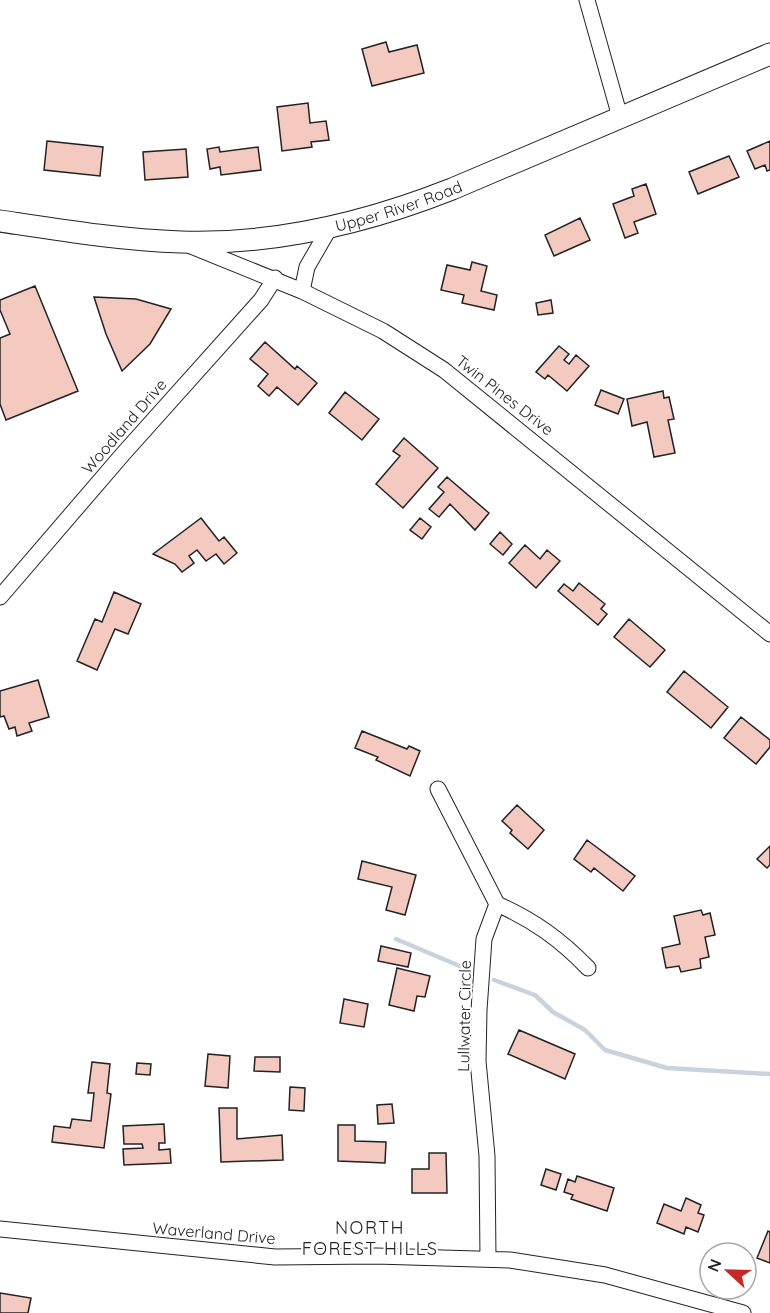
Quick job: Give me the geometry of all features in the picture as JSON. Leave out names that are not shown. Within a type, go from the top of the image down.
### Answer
[{"type":"street","points":[[587,0],[620,117]]},
{"type":"street","name":"Upper River Road","points":[[0,222],[182,242],[273,237],[329,229],[400,210],[770,54]]},
{"type":"street","points":[[302,291],[307,267],[329,229]]},
{"type":"street","name":"Twin Pines Drive","points":[[182,242],[275,278],[302,291],[383,331],[444,370],[770,634]]},
{"type":"street","name":"Woodland Drive","points":[[0,597],[123,454],[261,300],[275,278]]},
{"type":"street","points":[[438,789],[497,904],[529,918],[552,933],[588,968]]},
{"type":"street","name":"Lullwater Circle","points":[[488,1259],[487,1156],[478,1061],[479,1010],[484,939],[497,904]]},
{"type":"street","name":"Waverland Drive","points":[[0,1229],[275,1257],[488,1259],[605,1275],[743,1313]]},
{"type":"building","points":[[386,42],[389,52],[417,45],[424,73],[372,86],[362,49]]},
{"type":"building","points":[[308,103],[310,123],[326,121],[329,140],[311,142],[312,147],[282,151],[277,107]]},
{"type":"building","points":[[47,141],[103,147],[100,176],[44,170]]},
{"type":"building","points":[[770,141],[770,170],[767,171],[765,165],[755,169],[747,151]]},
{"type":"building","points":[[219,147],[220,152],[258,147],[261,170],[221,175],[220,167],[210,169],[207,149]]},
{"type":"building","points":[[186,149],[188,177],[145,180],[143,152]]},
{"type":"building","points":[[729,156],[739,177],[698,194],[689,172]]},
{"type":"building","points":[[646,184],[656,214],[634,222],[638,233],[625,238],[613,204],[634,196],[632,189]]},
{"type":"building","points":[[580,218],[590,240],[554,256],[545,235]]},
{"type":"building","points":[[472,262],[487,266],[481,291],[497,295],[494,310],[462,303],[464,295],[441,290],[447,265],[470,270]]},
{"type":"building","points":[[35,286],[78,391],[6,420],[0,404],[0,338],[10,334],[0,310],[0,300]]},
{"type":"building","points":[[94,297],[136,299],[171,309],[150,344],[122,371],[106,334]]},
{"type":"building","points":[[551,300],[553,313],[538,315],[536,303]]},
{"type":"building","points":[[265,342],[295,369],[297,366],[317,383],[298,405],[277,387],[269,396],[258,386],[268,374],[250,359]]},
{"type":"building","points":[[559,346],[569,354],[564,360],[569,364],[576,355],[589,366],[567,391],[548,375],[545,379],[536,372]]},
{"type":"building","points":[[601,390],[624,399],[618,414],[595,405]]},
{"type":"building","points":[[663,391],[664,398],[669,397],[674,419],[668,420],[675,453],[654,457],[647,422],[632,426],[627,399]]},
{"type":"building","points":[[345,392],[379,419],[362,440],[329,413]]},
{"type":"building","points":[[404,438],[438,468],[403,508],[376,484],[400,456],[393,451]]},
{"type":"building","points":[[447,477],[489,513],[475,530],[450,504],[439,517],[429,509],[444,492],[438,487]]},
{"type":"building","points":[[201,518],[219,541],[224,537],[237,553],[224,564],[216,554],[206,561],[197,550],[189,556],[194,563],[182,572],[175,564],[153,554]]},
{"type":"building","points":[[420,518],[431,527],[422,539],[410,530]]},
{"type":"building","points":[[500,532],[512,544],[503,555],[490,544]]},
{"type":"building","points":[[525,545],[540,559],[547,550],[560,561],[536,588],[509,563]]},
{"type":"building","points":[[579,583],[605,604],[601,609],[607,614],[598,625],[558,591],[564,584],[573,591]]},
{"type":"building","points":[[114,592],[141,604],[128,634],[115,629],[97,670],[77,661],[95,619],[102,622]]},
{"type":"building","points":[[629,619],[665,650],[650,667],[614,637]]},
{"type":"building","points":[[684,671],[728,707],[711,728],[667,692]]},
{"type":"building","points":[[38,680],[49,717],[29,723],[32,731],[17,736],[15,727],[9,729],[4,716],[0,717],[0,691]]},
{"type":"building","points":[[741,717],[770,740],[770,747],[756,764],[724,738]]},
{"type":"building","points":[[362,731],[407,749],[409,746],[420,751],[410,776],[376,760],[378,757],[355,748]]},
{"type":"building","points":[[517,805],[544,830],[528,849],[510,833],[512,830],[502,821]]},
{"type":"building","points":[[587,840],[635,876],[623,891],[594,868],[591,872],[574,859]]},
{"type":"building","points":[[770,846],[770,865],[767,868],[757,859]]},
{"type":"building","points":[[362,861],[416,875],[405,915],[386,910],[392,887],[358,879]]},
{"type":"building","points":[[701,910],[703,915],[710,913],[715,935],[705,937],[709,957],[700,959],[701,968],[681,972],[679,966],[666,968],[662,948],[680,944],[674,916]]},
{"type":"building","points":[[381,946],[411,953],[408,967],[378,961]]},
{"type":"building","points":[[397,968],[430,976],[425,997],[417,996],[414,1011],[389,1005]]},
{"type":"building","points":[[344,999],[368,1004],[364,1027],[340,1023]]},
{"type":"building","points":[[519,1030],[575,1054],[565,1079],[508,1054]]},
{"type":"building","points":[[208,1054],[230,1056],[228,1088],[205,1086]]},
{"type":"building","points":[[255,1057],[280,1057],[280,1072],[254,1071]]},
{"type":"building","points":[[92,1062],[110,1064],[107,1093],[111,1094],[104,1148],[52,1142],[54,1126],[70,1128],[72,1119],[91,1121],[94,1093],[88,1093]]},
{"type":"building","points":[[137,1063],[151,1064],[150,1075],[136,1074]]},
{"type":"building","points":[[290,1087],[305,1088],[304,1111],[289,1110]]},
{"type":"building","points":[[392,1104],[394,1123],[378,1124],[377,1105]]},
{"type":"building","points":[[219,1108],[237,1108],[237,1139],[282,1135],[283,1160],[221,1162]]},
{"type":"building","points":[[164,1124],[165,1143],[159,1143],[159,1150],[170,1149],[171,1163],[124,1165],[123,1149],[143,1148],[142,1144],[124,1144],[123,1126]]},
{"type":"building","points":[[338,1125],[355,1125],[355,1141],[386,1142],[385,1163],[338,1161]]},
{"type":"building","points":[[429,1153],[446,1153],[447,1193],[412,1193],[412,1169],[429,1169]]},
{"type":"building","points":[[546,1169],[561,1174],[556,1190],[541,1185]]},
{"type":"building","points":[[577,1176],[614,1188],[607,1211],[571,1199],[573,1195],[564,1192],[568,1179],[575,1182]]},
{"type":"building","points":[[686,1198],[701,1205],[698,1213],[704,1215],[698,1232],[686,1227],[684,1234],[657,1223],[664,1204],[681,1211]]},
{"type":"building","points":[[768,1231],[770,1232],[770,1263],[758,1258]]},
{"type":"building","points":[[0,1293],[31,1298],[28,1313],[0,1313]]},
{"type":"waterway","points":[[396,939],[469,970]]},
{"type":"waterway","points":[[494,980],[535,995],[553,1012],[585,1030],[605,1050],[667,1068],[770,1074]]},
{"type":"district","name":"NORTH FOREST HILLS","points":[[370,1238]]}]
